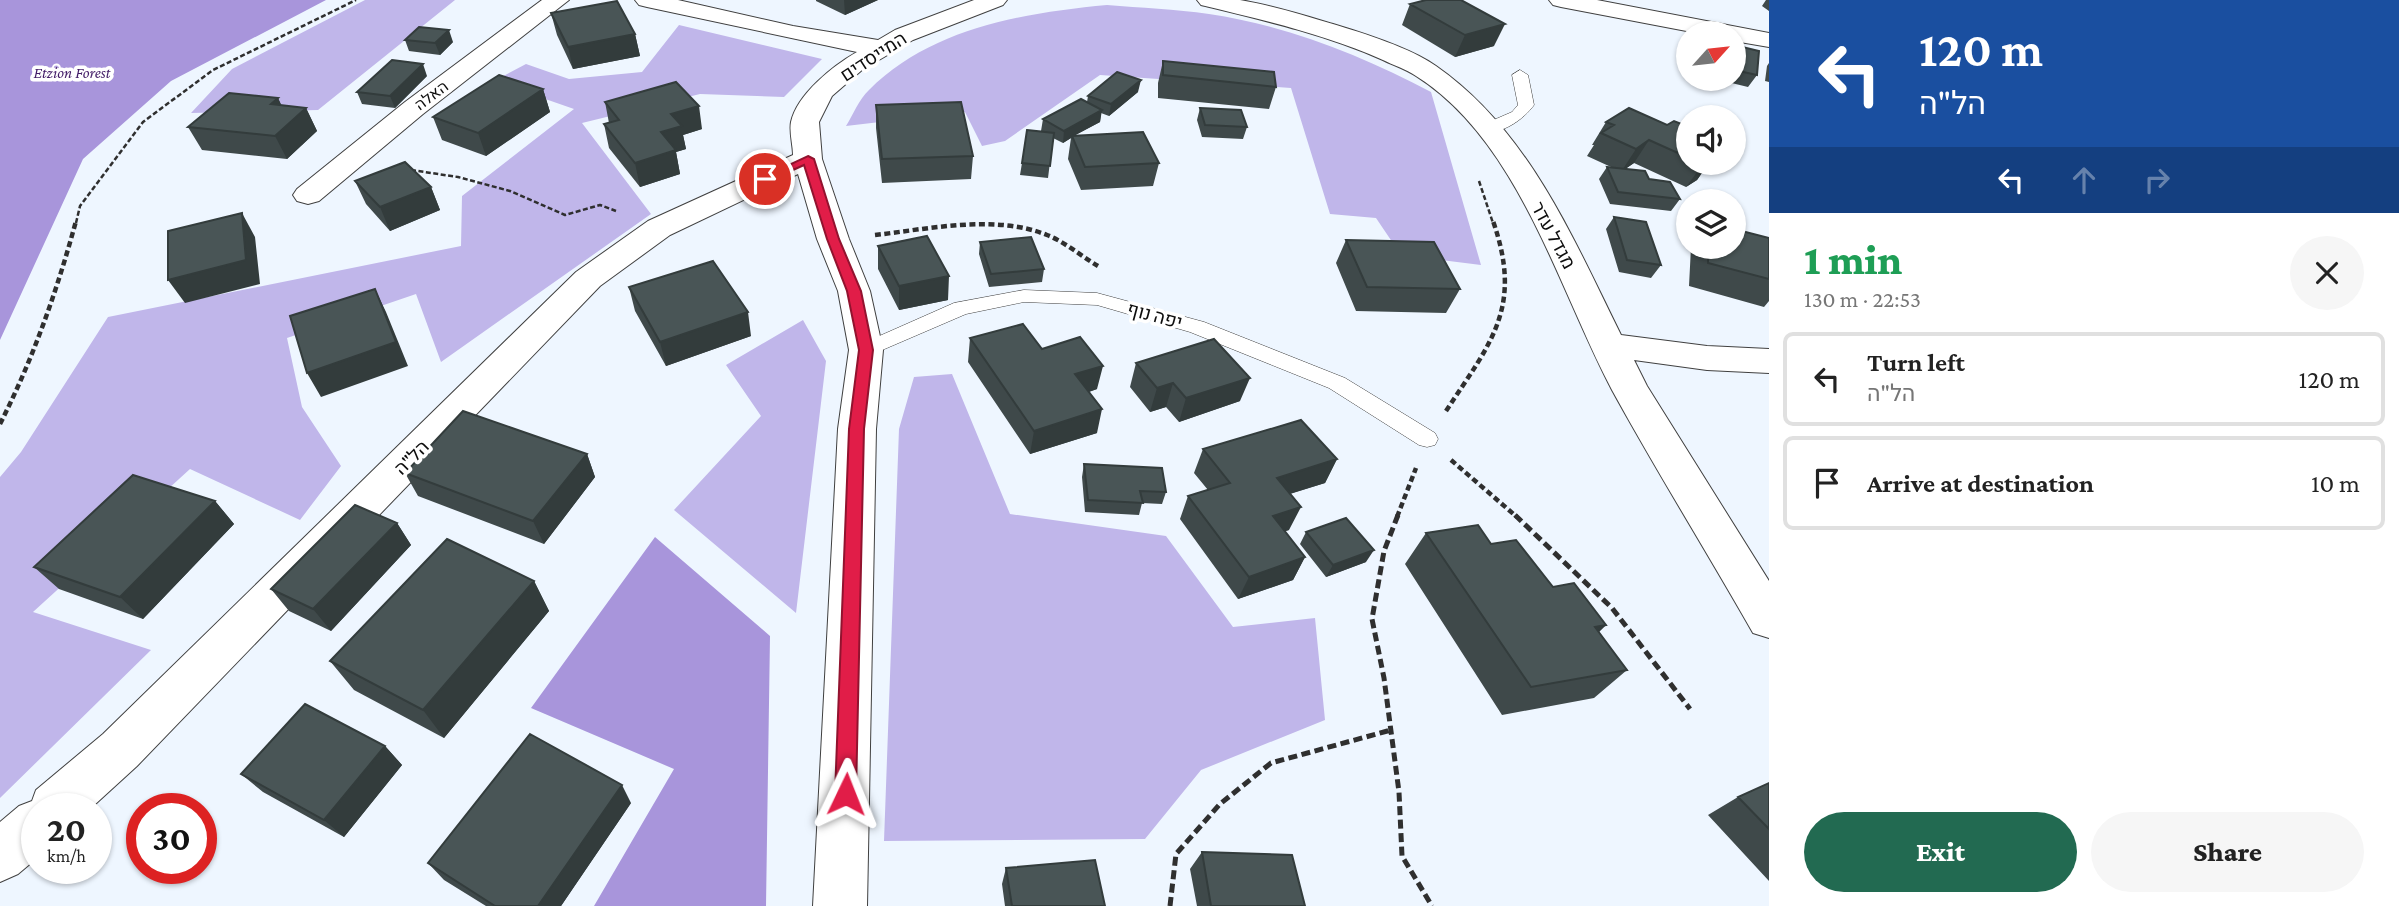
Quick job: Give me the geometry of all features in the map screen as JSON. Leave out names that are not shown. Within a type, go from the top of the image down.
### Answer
[{"type":"street","name":"האלה","points":[[308,195],[414,108],[557,0]]},
{"type":"street","points":[[647,0],[783,32],[881,48]]},
{"type":"street","name":"המייסדים","points":[[840,906],[857,429],[866,350],[854,291],[833,239],[808,159],[805,122],[821,92],[853,65],[928,25],[995,0]]},
{"type":"street","name":"מגדל עדר","points":[[1209,0],[1298,21],[1356,39],[1425,70],[1468,105],[1515,163],[1562,248],[1630,389],[1769,619]]},
{"type":"street","points":[[1561,0],[1676,22]]},
{"type":"street","points":[[1746,36],[1769,40]]},
{"type":"street","name":"הל\"ה","points":[[71,793],[120,750],[588,279],[659,228],[808,159]]},
{"type":"street","points":[[1609,345],[1707,359],[1769,361]]},
{"type":"street","points":[[0,856],[21,838]]},
{"type":"lane","points":[[1488,128],[1518,116],[1525,105],[1520,75]]},
{"type":"lane","name":"יפה נוף","points":[[866,350],[961,308],[1024,296],[1097,299],[1197,327],[1337,383],[1427,439]]},
{"type":"path","points":[[345,6],[346,0]]},
{"type":"path","points":[[0,424],[20,385],[60,281],[80,206],[144,122],[213,70],[356,0]]},
{"type":"path","points":[[356,156],[380,166],[458,177],[510,191],[565,215],[600,205],[659,228]]},
{"type":"path","points":[[1432,906],[1402,856],[1399,792],[1372,619],[1384,551],[1427,439],[1485,350],[1503,313],[1507,270],[1475,171]]},
{"type":"path","points":[[833,239],[969,226],[1010,228],[1046,234],[1104,270]]},
{"type":"path","points":[[1427,439],[1523,522],[1612,608],[1690,709]]},
{"type":"path","points":[[1170,906],[1176,854],[1220,804],[1271,763],[1391,730]]},
{"type":"shaded area","points":[[365,0],[455,0],[318,110],[191,113],[232,69]]},
{"type":"shaded area","points":[[1107,5],[1196,12],[1266,26],[1351,54],[1431,92],[1481,265],[1401,255],[1376,218],[1330,214],[1291,88],[1100,75],[1005,141],[982,146],[965,112],[846,126],[865,94],[894,69],[949,38],[1011,19]]},
{"type":"shaded area","points":[[679,25],[822,59],[784,97],[700,94],[582,123],[651,214],[441,362],[416,294],[287,338],[302,407],[341,466],[300,520],[190,469],[33,612],[151,650],[0,798],[0,477],[21,452],[108,317],[461,246],[462,196],[574,109],[494,81],[526,64],[569,79],[642,72]]},
{"type":"shaded area","points":[[803,320],[826,361],[796,613],[674,510],[761,416],[726,365]]},
{"type":"shaded area","points":[[952,374],[1010,514],[1166,536],[1233,627],[1315,618],[1325,720],[1201,770],[1145,839],[884,841],[899,429],[914,377]]},
{"type":"green space","name":"Etzion Forest","points":[[0,0],[326,0],[171,81],[83,159],[0,340]]},
{"type":"green space","points":[[655,537],[770,636],[766,906],[594,906],[674,769],[531,708]]},
{"type":"building","points":[[1426,0],[1461,0],[1505,24],[1465,35],[1410,4]]},
{"type":"building","points":[[617,1],[635,34],[568,47],[551,13]]},
{"type":"building","points":[[419,27],[449,30],[435,43],[405,40]]},
{"type":"building","points":[[1746,48],[1759,51],[1757,75],[1746,73]]},
{"type":"building","points":[[392,60],[423,64],[390,96],[357,92]]},
{"type":"building","points":[[1163,61],[1274,72],[1276,87],[1163,75]]},
{"type":"building","points":[[1117,72],[1141,80],[1111,104],[1088,96]]},
{"type":"building","points":[[499,75],[543,89],[478,133],[433,117]]},
{"type":"building","points":[[676,82],[699,106],[671,114],[682,126],[661,132],[676,150],[635,163],[604,124],[619,120],[605,102]]},
{"type":"building","points":[[229,93],[278,98],[271,104],[306,108],[275,136],[188,127]]},
{"type":"building","points":[[1081,99],[1102,110],[1064,131],[1043,119]]},
{"type":"building","points":[[961,102],[973,156],[882,159],[876,105]]},
{"type":"building","points":[[1200,108],[1241,110],[1247,127],[1205,125]]},
{"type":"building","points":[[1629,108],[1667,125],[1676,122],[1676,152],[1649,140],[1636,149],[1601,133],[1614,125],[1606,122]]},
{"type":"building","points":[[1027,130],[1054,133],[1050,166],[1022,163]]},
{"type":"building","points":[[1143,132],[1159,163],[1085,167],[1072,136]]},
{"type":"building","points":[[405,162],[431,187],[380,207],[355,181]]},
{"type":"building","points":[[1607,167],[1645,171],[1649,179],[1670,182],[1676,192],[1676,199],[1618,192]]},
{"type":"building","points":[[242,213],[246,260],[168,280],[168,231]]},
{"type":"building","points":[[1614,217],[1646,222],[1661,265],[1627,260]]},
{"type":"building","points":[[1746,232],[1769,238],[1769,279],[1708,263],[1708,259],[1746,259]]},
{"type":"building","points":[[927,236],[949,276],[899,286],[878,246]]},
{"type":"building","points":[[1031,237],[1044,269],[991,274],[980,242]]},
{"type":"building","points":[[1346,240],[1434,242],[1460,289],[1367,287]]},
{"type":"building","points":[[713,261],[748,312],[660,342],[629,287]]},
{"type":"building","points":[[375,289],[396,342],[307,373],[290,316]]},
{"type":"building","points":[[1023,324],[1042,349],[1080,337],[1103,366],[1075,374],[1102,409],[1034,431],[970,338]]},
{"type":"building","points":[[1214,339],[1250,378],[1186,398],[1173,383],[1157,388],[1136,363]]},
{"type":"building","points":[[463,411],[587,454],[533,521],[405,473]]},
{"type":"building","points":[[1301,420],[1337,459],[1277,478],[1301,507],[1273,516],[1305,557],[1249,577],[1188,496],[1230,483],[1203,449]]},
{"type":"building","points":[[1084,464],[1162,468],[1166,492],[1140,491],[1143,503],[1088,500]]},
{"type":"building","points":[[133,475],[215,501],[120,597],[34,567]]},
{"type":"building","points":[[355,505],[397,523],[313,609],[271,589]]},
{"type":"building","points":[[1346,518],[1374,550],[1333,565],[1306,532]]},
{"type":"building","points":[[1478,525],[1491,544],[1516,540],[1553,587],[1574,583],[1606,625],[1595,627],[1627,670],[1531,687],[1426,533]]},
{"type":"building","points":[[447,539],[534,581],[423,710],[330,661]]},
{"type":"building","points":[[305,704],[385,746],[324,820],[241,774]]},
{"type":"building","points":[[530,734],[622,785],[538,906],[495,906],[428,863]]},
{"type":"building","points":[[1769,783],[1769,829],[1738,797]]},
{"type":"building","points":[[1202,852],[1292,855],[1305,906],[1211,906]]},
{"type":"building","points":[[1095,860],[1105,906],[1012,906],[1006,868]]},
{"type":"route","points":[[765,179],[808,159],[833,239],[854,291],[866,350],[857,429],[846,794]]}]
